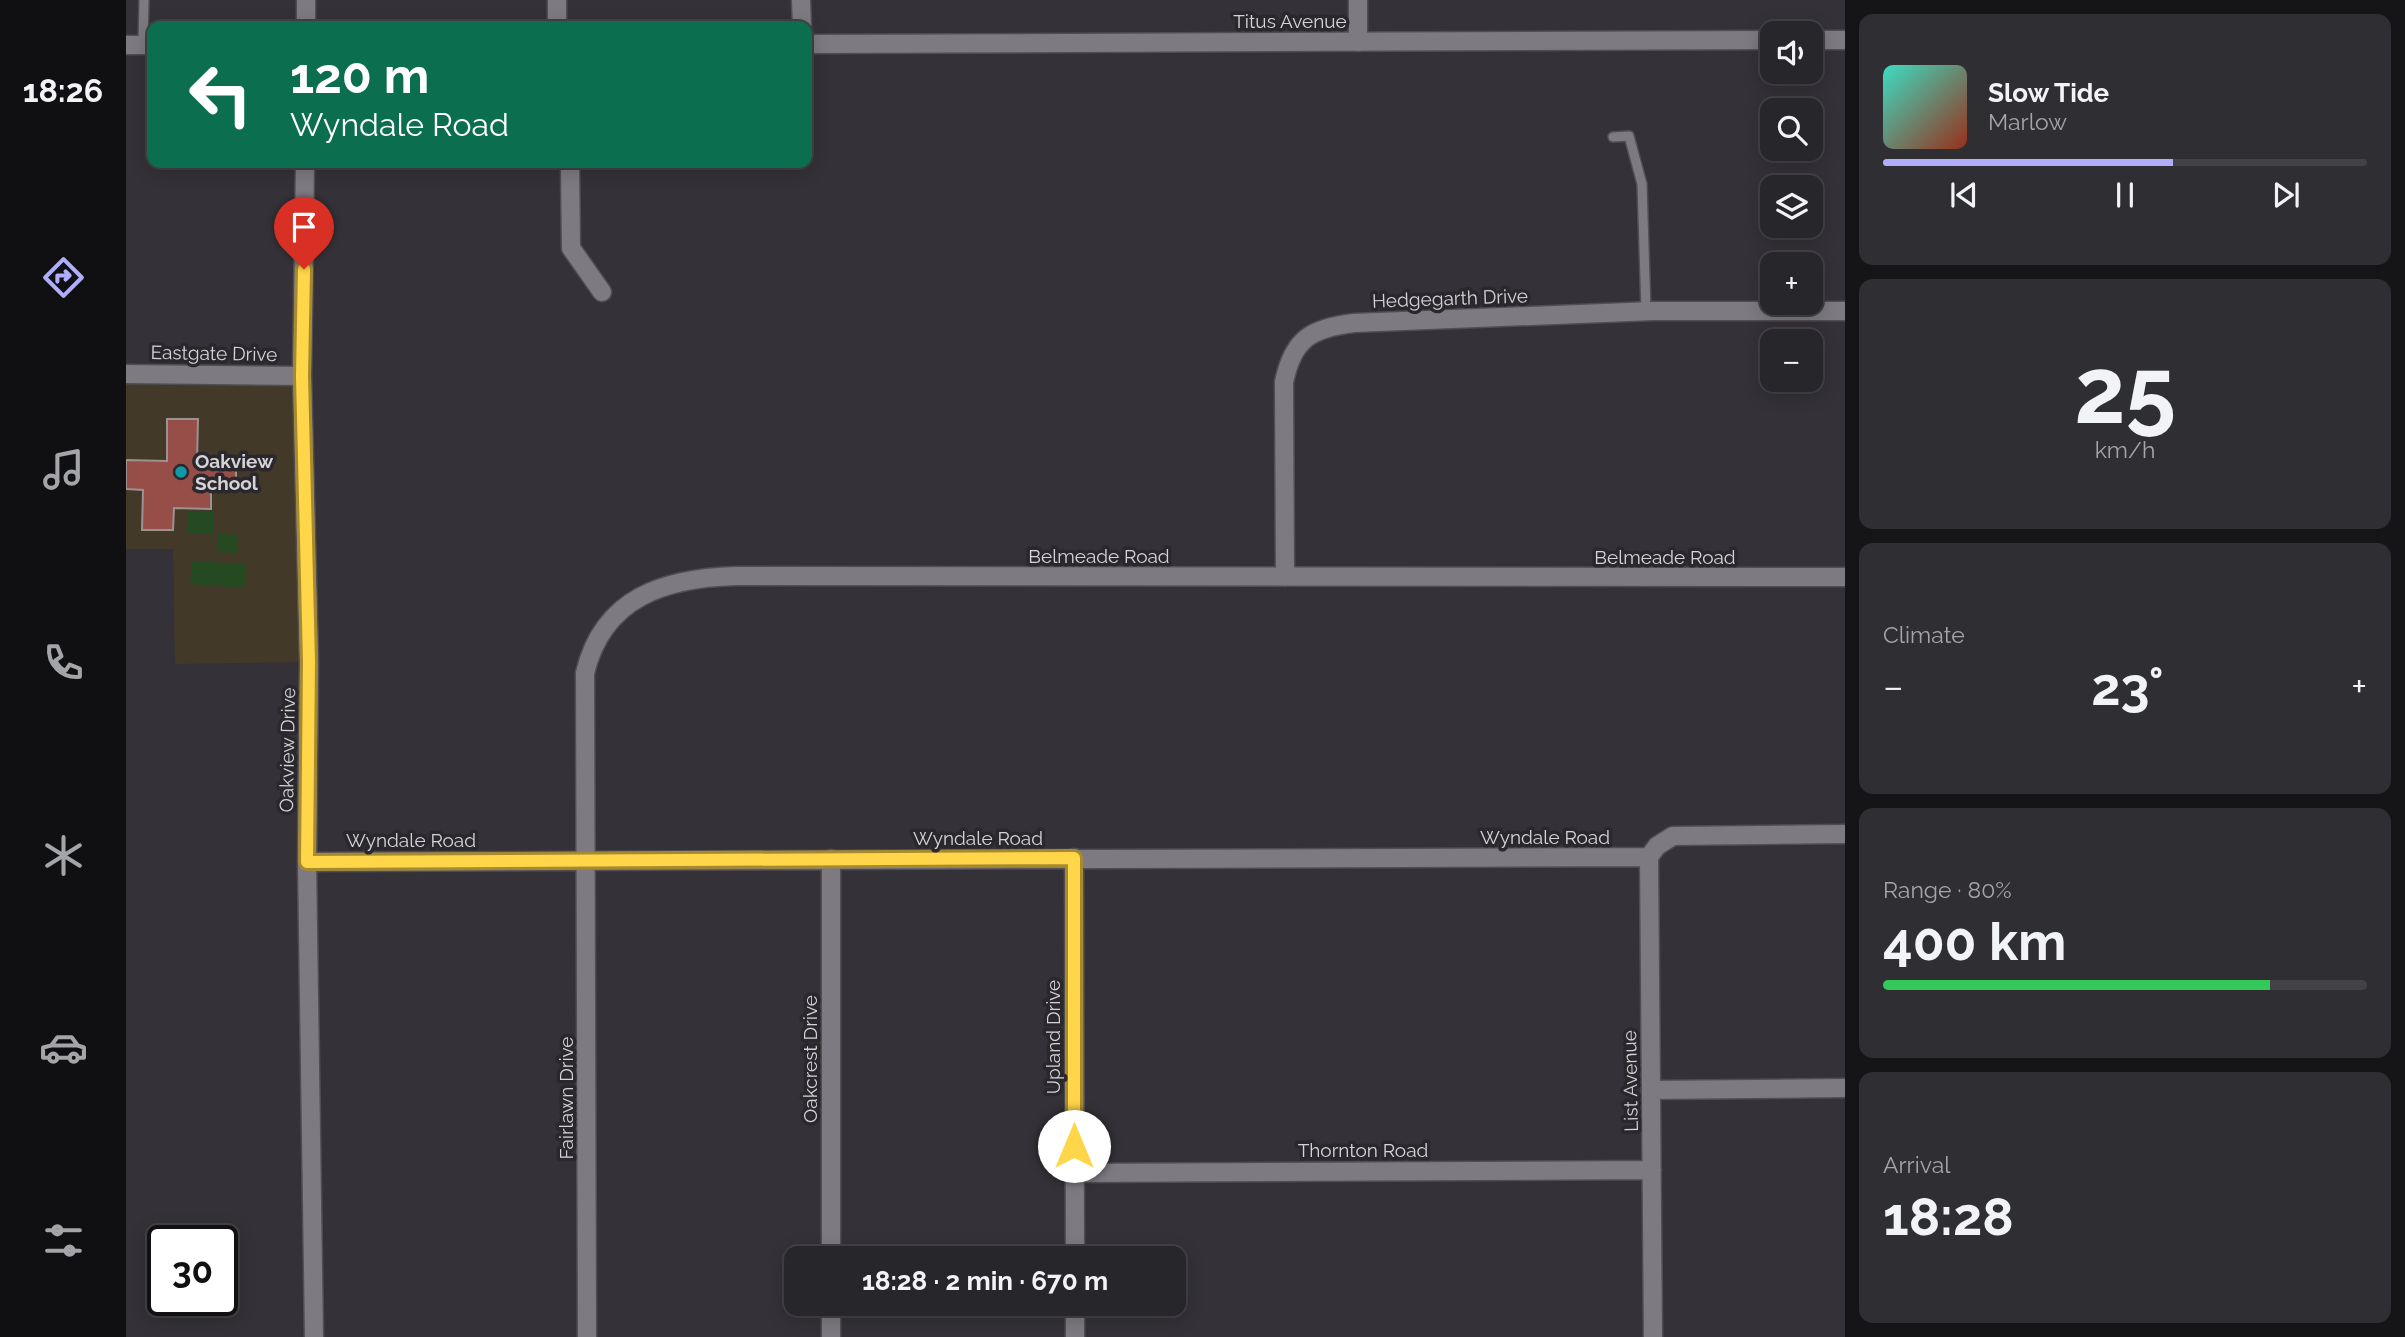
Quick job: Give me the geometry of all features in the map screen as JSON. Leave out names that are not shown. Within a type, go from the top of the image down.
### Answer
[{"type":"street","points":[[306,0],[306,21]]},
{"type":"street","points":[[557,0],[557,21]]},
{"type":"street","points":[[802,0],[802,21]]},
{"type":"street","points":[[1358,0],[1358,42]]},
{"type":"street","name":"Titus Avenue","points":[[812,44],[1760,40]]},
{"type":"street","points":[[1823,40],[1845,40]]},
{"type":"street","name":"Oakview Drive","points":[[305,168],[302,376],[309,662],[307,862],[314,1337]]},
{"type":"street","points":[[570,168],[571,248],[602,292]]},
{"type":"street","name":"Hedgegarth Drive","points":[[1285,577],[1284,382],[1294,351],[1315,331],[1354,323],[1646,311],[1845,310]]},
{"type":"street","name":"Eastgate Drive","points":[[126,374],[302,376]]},
{"type":"street","name":"Belmeade Road","points":[[587,860],[584,692],[589,657],[607,622],[624,607],[652,591],[682,581],[736,576],[1845,577]]},
{"type":"street","points":[[1649,857],[1657,846],[1673,836],[1845,834]]},
{"type":"street","name":"Wyndale Road","points":[[307,862],[1649,857]]},
{"type":"street","name":"List Avenue","points":[[1649,857],[1653,1337]]},
{"type":"street","name":"Upland Drive","points":[[1074,858],[1074,1246]]},
{"type":"street","name":"Oakcrest Drive","points":[[831,859],[831,1246]]},
{"type":"street","name":"Fairlawn Drive","points":[[587,860],[587,1337]]},
{"type":"street","points":[[1651,1090],[1845,1088]]},
{"type":"street","name":"Thornton Road","points":[[1074,1173],[1652,1170]]},
{"type":"street","points":[[831,1316],[831,1337]]},
{"type":"street","points":[[1075,1316],[1075,1337]]},
{"type":"lane","points":[[140,45],[144,0]]},
{"type":"lane","points":[[1613,137],[1629,136],[1642,184],[1646,311]]},
{"type":"shaded area","points":[[126,374],[302,376],[309,662],[175,664],[173,549],[126,549]]},
{"type":"green space","points":[[187,511],[213,511],[213,534],[187,534]]},
{"type":"green space","points":[[218,534],[238,535],[237,553],[218,552]]},
{"type":"green space","points":[[192,561],[246,564],[244,588],[190,584]]},
{"type":"building","name":"Oakview School","points":[[167,419],[198,419],[197,461],[236,462],[236,481],[227,489],[211,489],[211,509],[174,508],[173,530],[142,530],[143,490],[126,489],[126,460],[167,461]]},
{"type":"place","name":"Oakview School","points":[[181,472]]},
{"type":"route","points":[[304,269],[302,376],[309,662],[307,862],[1074,858],[1074,1146]]}]
